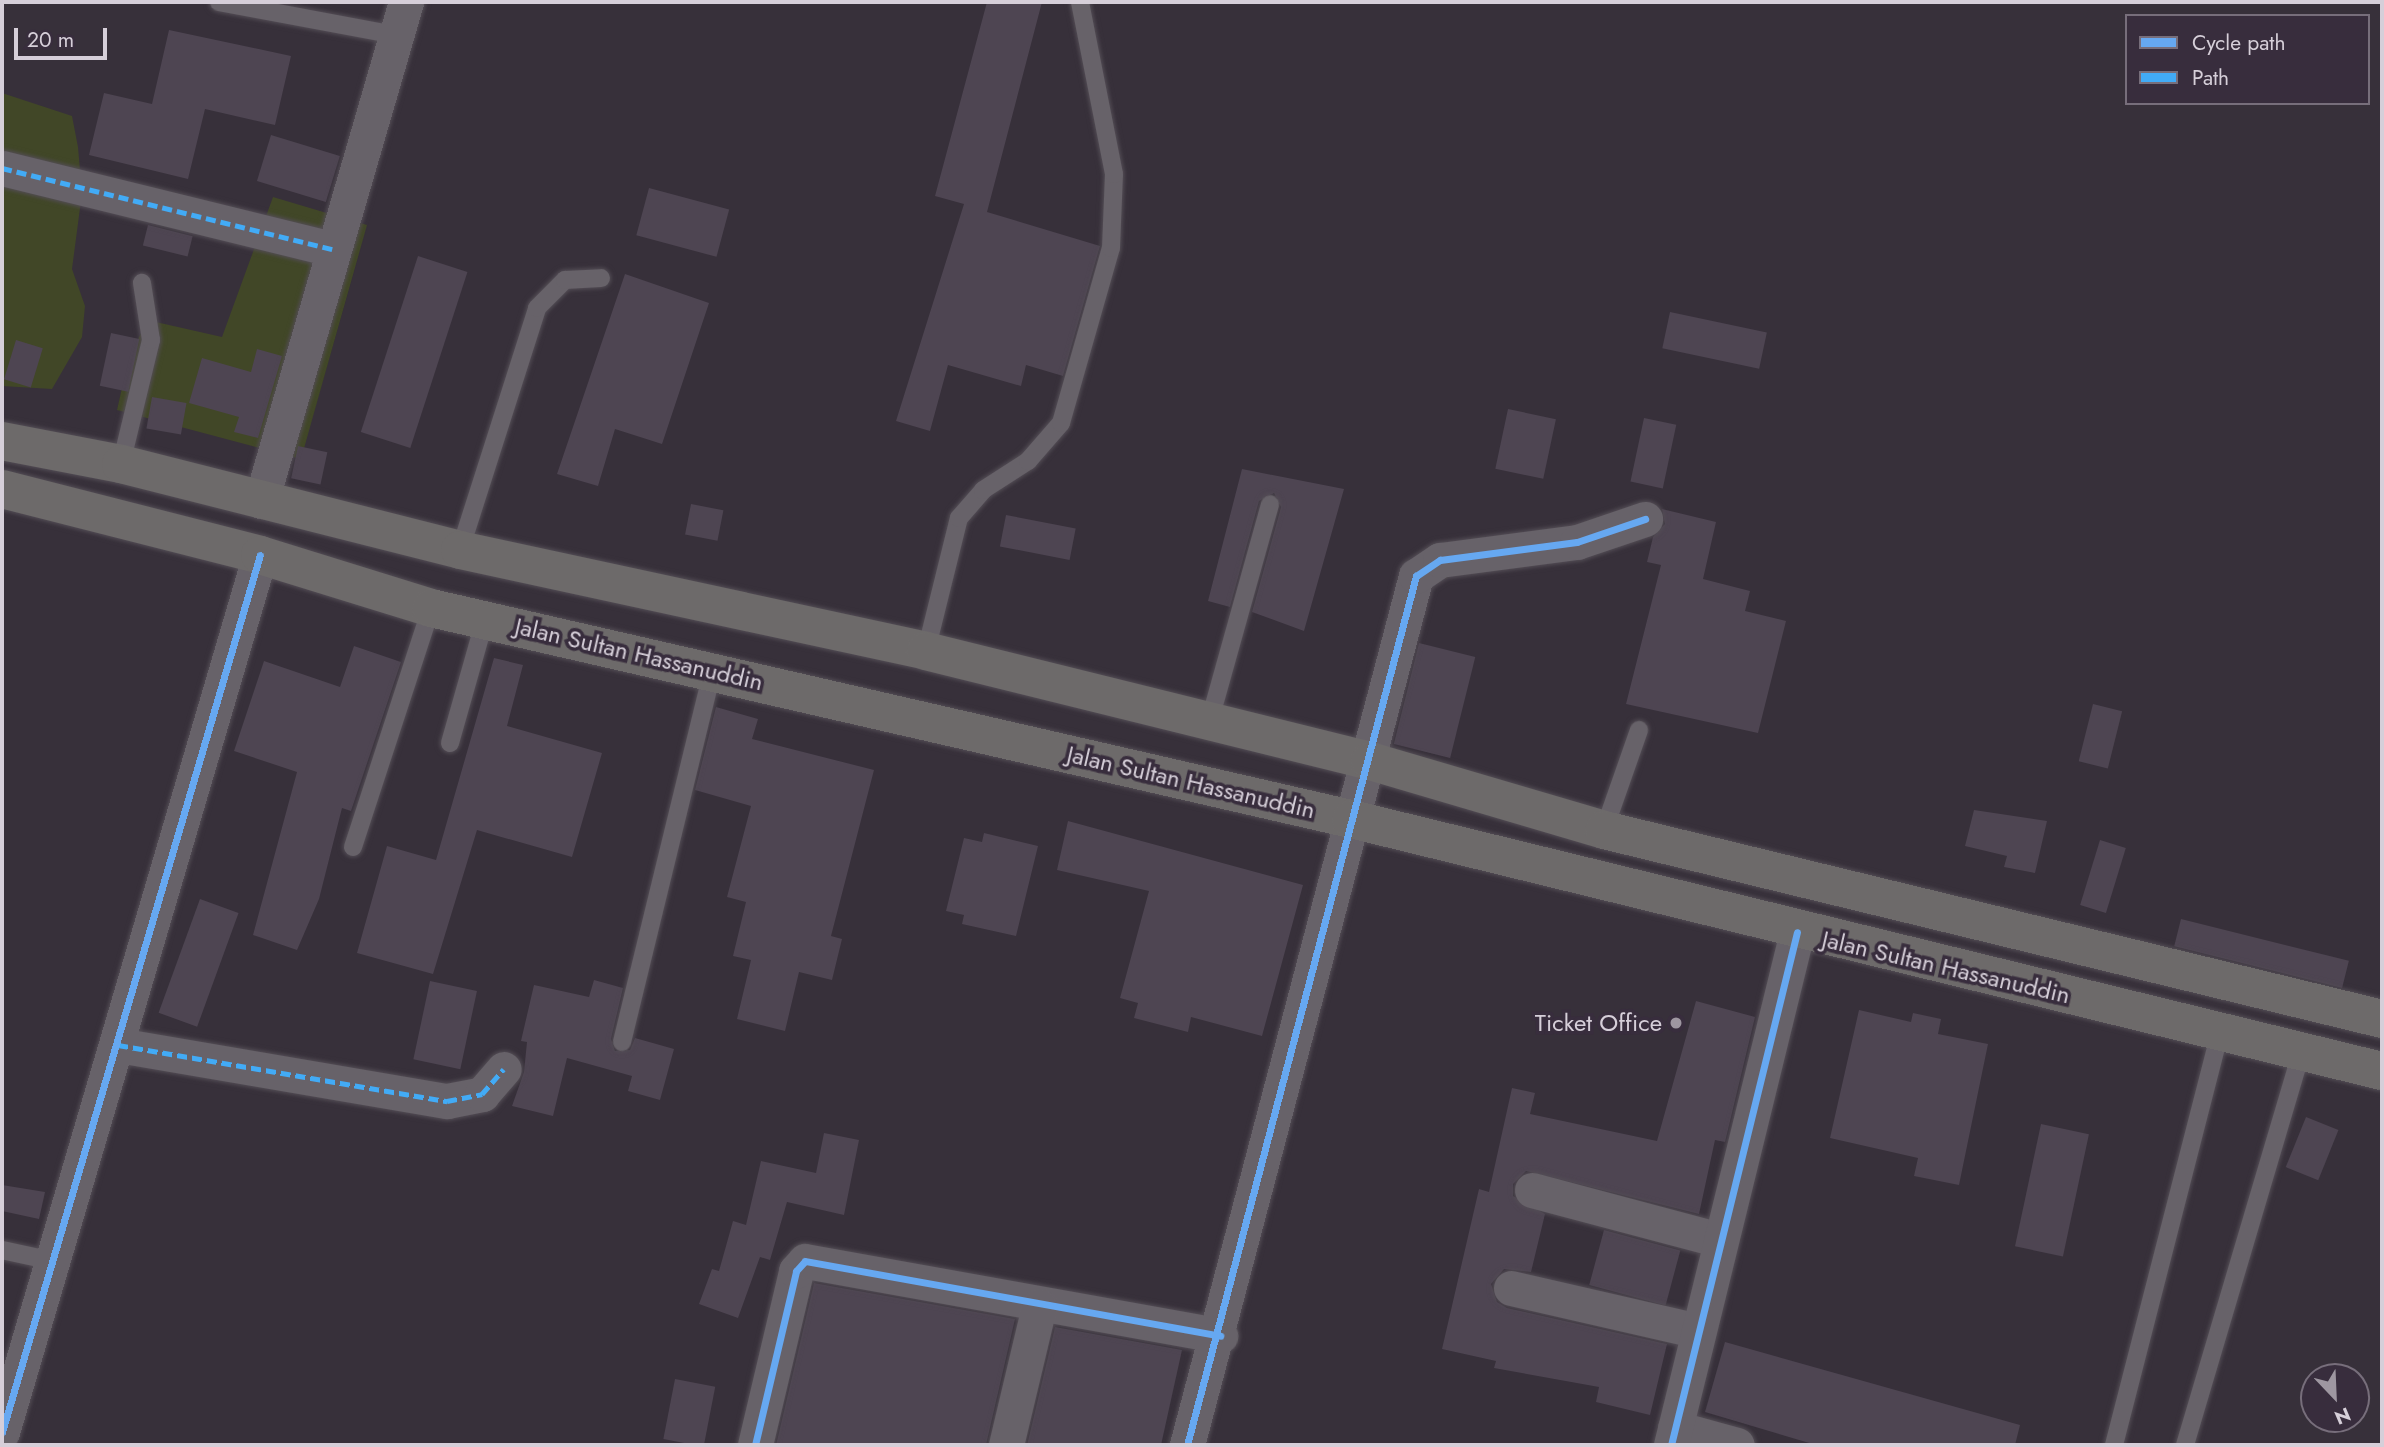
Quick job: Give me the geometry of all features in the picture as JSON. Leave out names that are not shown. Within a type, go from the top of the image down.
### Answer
[{"type":"main road","name":"Jalan Sultan Hassanuddin","points":[[2,441],[121,464],[460,550],[926,651],[1209,724],[1370,761],[1604,830],[2382,1019]]},
{"type":"main road","points":[[54,501],[69,453]]},
{"type":"main road","name":"Jalan Sultan Hassanuddin","points":[[2,489],[260,555],[431,608],[713,670],[1350,819],[1797,932],[2382,1071]]},
{"type":"main road","points":[[2220,1032],[2228,982]]},
{"type":"main road","points":[[2302,1051],[2311,1000]]},
{"type":"street","points":[[261,501],[332,248],[406,2]]},
{"type":"street","points":[[2,169],[332,248]]},
{"type":"street","points":[[1187,1445],[1220,1336],[1334,906],[1350,819],[1370,761],[1423,566],[1577,541],[1645,519]]},
{"type":"street","points":[[2,1432],[260,555]]},
{"type":"street","points":[[1737,1445],[1673,1437],[1695,1330],[1797,932]]},
{"type":"street","points":[[118,1045],[447,1101],[482,1094],[504,1069]]},
{"type":"street","points":[[1532,1190],[1720,1240]]},
{"type":"street","points":[[755,1445],[796,1270],[805,1261],[1039,1306],[1220,1336]]},
{"type":"street","points":[[1511,1288],[1695,1330]]},
{"type":"street","points":[[1006,1445],[1039,1306]]},
{"type":"lane","points":[[219,2],[396,35]]},
{"type":"lane","points":[[926,651],[959,518],[983,490],[1028,461],[1062,423],[1111,248],[1114,174],[1080,2]]},
{"type":"lane","points":[[460,550],[537,308],[565,280],[601,278]]},
{"type":"lane","points":[[121,464],[151,340],[142,283]]},
{"type":"lane","points":[[1209,724],[1270,504]]},
{"type":"lane","points":[[354,847],[431,608]]},
{"type":"lane","points":[[450,743],[485,619]]},
{"type":"lane","points":[[622,1042],[713,670]]},
{"type":"lane","points":[[1604,830],[1639,730]]},
{"type":"lane","points":[[2114,1445],[2220,1032]]},
{"type":"lane","points":[[2185,1445],[2302,1051]]},
{"type":"lane","points":[[2,1250],[52,1261]]},
{"type":"green space","points":[[2,93],[72,116],[78,147],[82,193],[72,269],[85,306],[82,337],[52,389],[2,386]]},
{"type":"green space","points":[[273,197],[367,225],[301,459],[117,410],[128,361],[147,320],[222,337]]},
{"type":"building","points":[[987,2],[1042,2],[987,212],[1100,246],[1063,376],[1026,365],[1021,386],[948,365],[930,431],[896,421],[964,204],[935,196]]},
{"type":"building","points":[[169,30],[291,56],[275,125],[205,109],[188,179],[89,155],[104,93],[152,104]]},
{"type":"building","points":[[271,135],[340,156],[326,202],[257,181]]},
{"type":"building","points":[[649,188],[729,209],[716,257],[636,235]]},
{"type":"building","points":[[148,225],[193,236],[188,257],[143,245]]},
{"type":"building","points":[[418,256],[467,272],[410,448],[361,432]]},
{"type":"building","points":[[625,274],[709,303],[662,444],[615,429],[598,486],[557,474]]},
{"type":"building","points":[[1670,312],[1767,333],[1759,369],[1662,348]]},
{"type":"building","points":[[111,333],[139,339],[128,392],[100,386]]},
{"type":"building","points":[[16,340],[43,348],[31,387],[4,379]]},
{"type":"building","points":[[257,349],[282,356],[258,438],[234,432],[239,417],[189,403],[202,358],[251,372]]},
{"type":"building","points":[[152,397],[186,403],[181,435],[146,429]]},
{"type":"building","points":[[1508,409],[1556,419],[1543,479],[1495,469]]},
{"type":"building","points":[[1644,418],[1676,425],[1663,488],[1630,482]]},
{"type":"building","points":[[298,446],[327,452],[320,485],[291,478]]},
{"type":"building","points":[[1242,469],[1344,489],[1304,631],[1252,612],[1281,507],[1274,493],[1259,501],[1230,607],[1208,601]]},
{"type":"building","points":[[691,504],[723,510],[717,541],[685,534]]},
{"type":"building","points":[[1662,509],[1716,522],[1703,579],[1750,591],[1745,611],[1786,621],[1758,733],[1626,704],[1661,565],[1647,562],[1653,537],[1665,524]]},
{"type":"building","points":[[1006,515],[1076,529],[1070,560],[1000,546]]},
{"type":"building","points":[[1419,643],[1475,657],[1450,758],[1394,744]]},
{"type":"building","points":[[354,646],[401,662],[351,811],[342,808],[319,899],[297,950],[253,935],[297,772],[234,751],[264,661],[340,687]]},
{"type":"building","points":[[494,658],[523,665],[507,726],[602,753],[572,857],[477,830],[433,974],[357,953],[387,846],[436,860]]},
{"type":"building","points":[[2093,704],[2122,711],[2108,769],[2079,761]]},
{"type":"building","points":[[716,707],[758,719],[752,739],[874,770],[831,936],[842,939],[832,980],[799,972],[785,1031],[737,1019],[751,960],[733,956],[746,902],[727,897],[751,806],[695,790]]},
{"type":"building","points":[[1974,810],[2047,821],[2035,873],[2004,867],[2007,856],[1965,846]]},
{"type":"building","points":[[1068,821],[1303,885],[1262,1036],[1191,1017],[1188,1032],[1134,1018],[1138,1003],[1120,998],[1149,891],[1057,870]]},
{"type":"building","points":[[984,833],[1038,846],[1016,936],[962,924],[964,915],[946,911],[964,838],[982,842]]},
{"type":"building","points":[[2100,840],[2126,848],[2106,913],[2080,905]]},
{"type":"building","points":[[200,899],[239,913],[197,1027],[159,1013]]},
{"type":"building","points":[[2181,919],[2349,961],[2342,988],[2174,946]]},
{"type":"building","points":[[594,980],[623,988],[611,1039],[615,1051],[630,1050],[635,1038],[674,1049],[660,1100],[628,1091],[632,1076],[567,1058],[553,1116],[512,1106],[524,1072],[527,1042],[521,1041],[534,985],[589,997]]},
{"type":"building","points":[[430,981],[477,991],[460,1069],[413,1059]]},
{"type":"building","points":[[1696,1001],[1755,1017],[1725,1142],[1715,1140],[1699,1214],[1526,1171],[1513,1184],[1513,1196],[1545,1214],[1531,1272],[1504,1269],[1491,1284],[1497,1302],[1507,1308],[1667,1344],[1650,1415],[1596,1402],[1599,1387],[1494,1368],[1496,1361],[1442,1349],[1479,1189],[1489,1192],[1512,1088],[1535,1093],[1530,1114],[1657,1141]]},
{"type":"building","points":[[1859,1010],[1911,1022],[1913,1013],[1941,1019],[1938,1034],[1988,1044],[1959,1185],[1914,1176],[1918,1158],[1830,1138]]},
{"type":"building","points":[[2306,1117],[2338,1130],[2318,1180],[2286,1167]]},
{"type":"building","points":[[2041,1124],[2089,1134],[2063,1256],[2015,1246]]},
{"type":"building","points":[[824,1133],[859,1140],[844,1215],[787,1202],[770,1260],[760,1257],[738,1318],[699,1304],[712,1269],[719,1271],[733,1221],[746,1225],[761,1161],[816,1173]]},
{"type":"building","points":[[2,1185],[45,1192],[39,1219],[2,1211]]},
{"type":"building","points":[[1604,1230],[1680,1250],[1666,1306],[1589,1285]]},
{"type":"building","points":[[814,1283],[1015,1319],[986,1445],[776,1445]]},
{"type":"building","points":[[1055,1327],[1182,1350],[1161,1445],[1027,1445]]},
{"type":"building","points":[[1725,1342],[2020,1425],[2015,1445],[1816,1445],[1705,1412]]},
{"type":"building","points":[[675,1379],[715,1387],[704,1445],[663,1439]]},
{"type":"marked path","points":[[2,168],[332,249]]},
{"type":"marked path","points":[[118,1045],[447,1101],[482,1094],[504,1069]]},
{"type":"cycle path","points":[[1187,1445],[1416,576],[1440,560],[1577,542],[1645,519]]},
{"type":"cycle path","points":[[2,1432],[260,555]]},
{"type":"cycle path","points":[[1671,1445],[1797,932]]},
{"type":"cycle path","points":[[755,1445],[796,1271],[805,1261],[1220,1336]]},
{"type":"place","name":"Ticket Office","points":[[1676,1023]]}]
